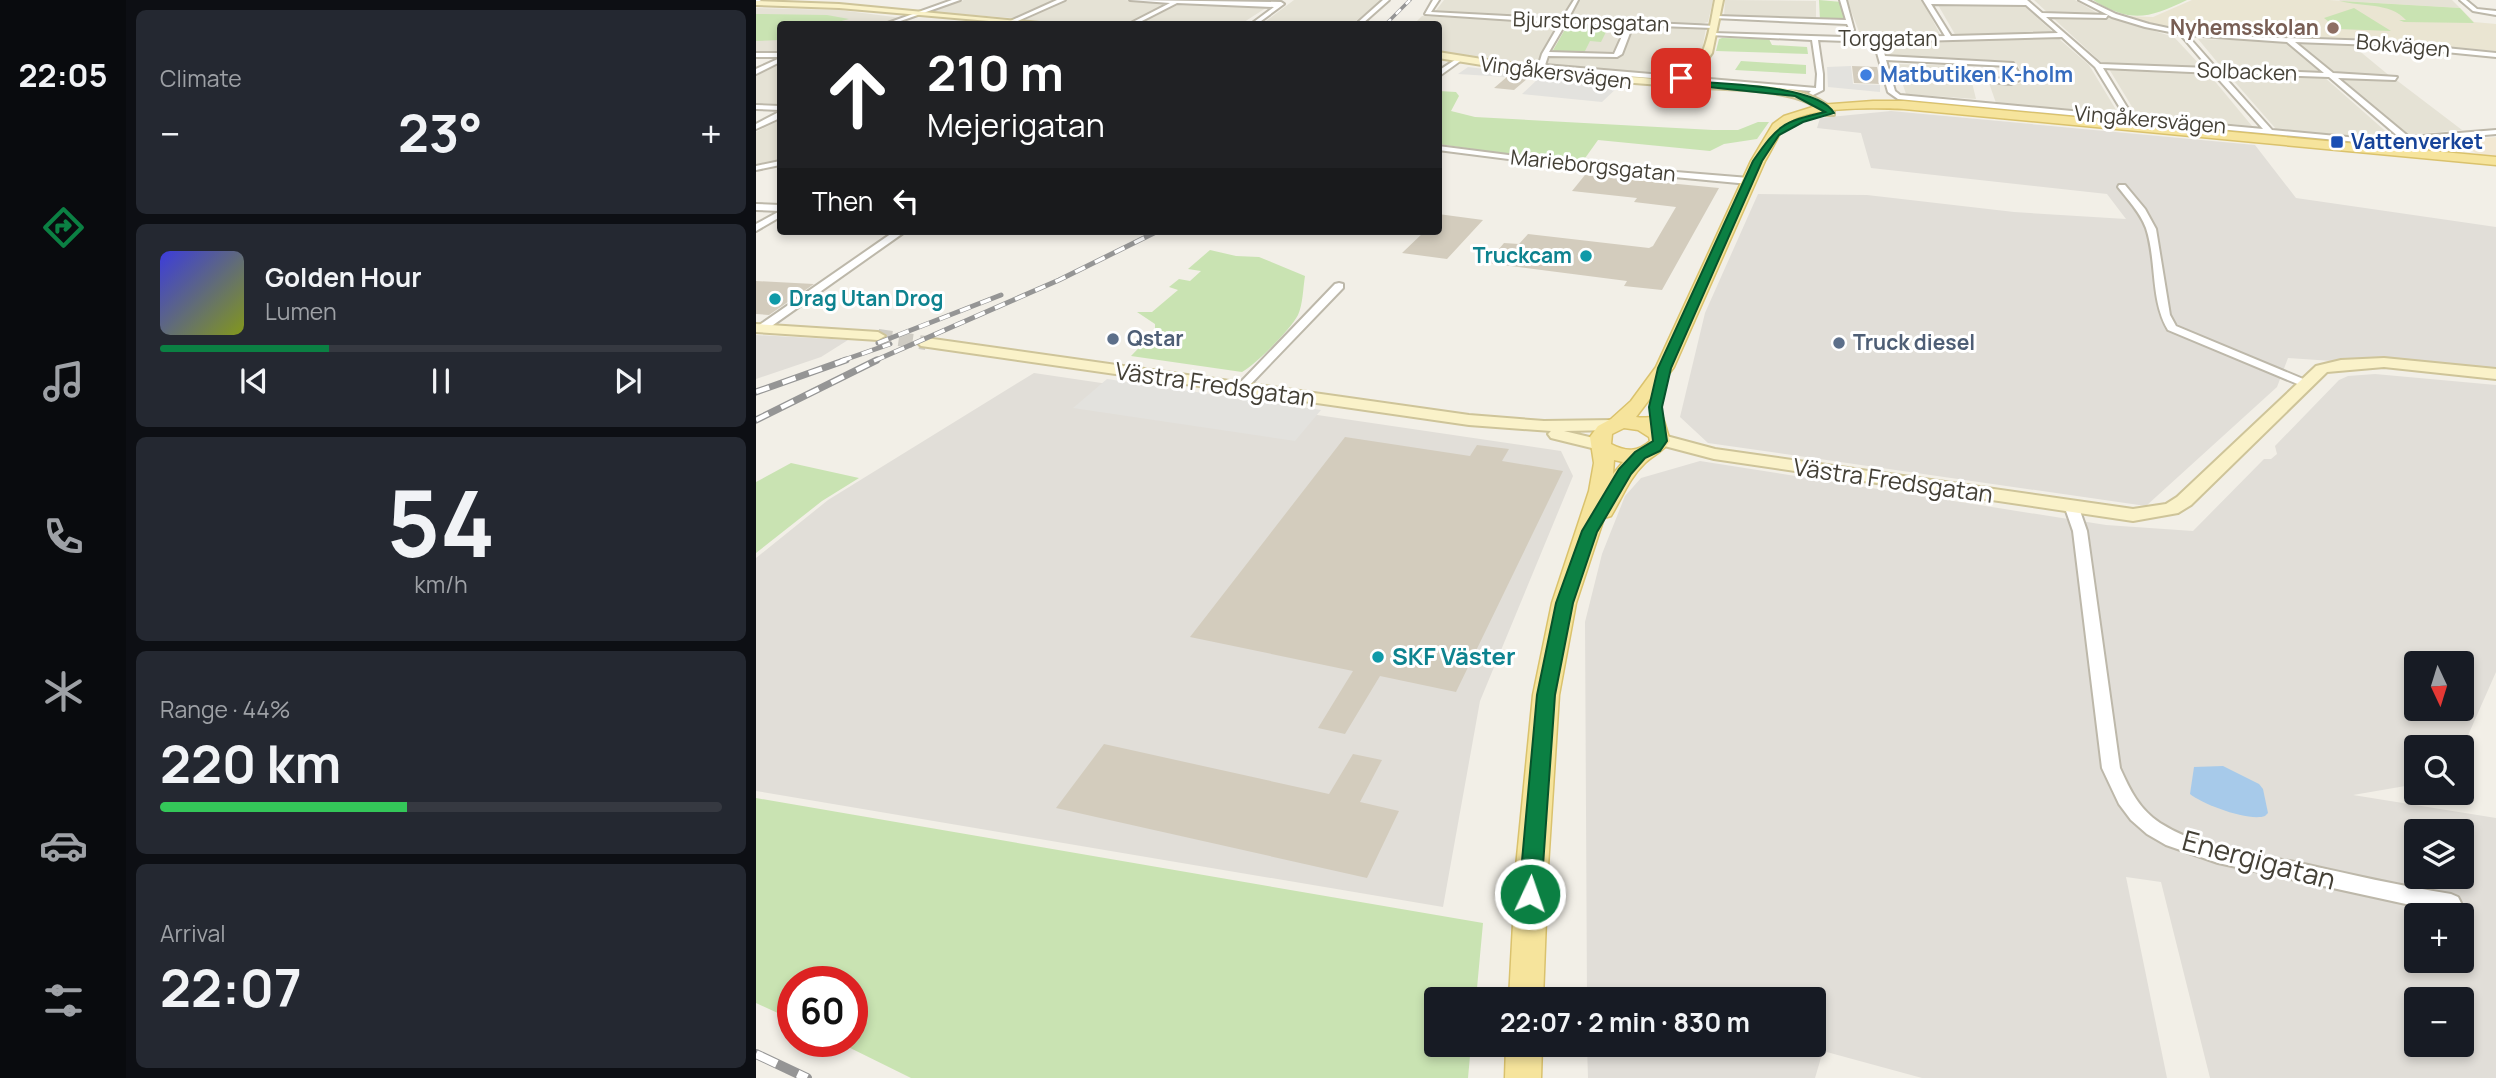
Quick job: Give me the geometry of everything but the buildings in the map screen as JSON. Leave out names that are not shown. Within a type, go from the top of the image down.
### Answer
[{"type":"main road","name":"Vingåkersvägen","points":[[1825,111],[1922,107],[2255,137],[2496,164]]},
{"type":"main road","points":[[1590,531],[1606,508],[1620,478],[1652,446],[1656,407],[1665,368],[1758,161],[1776,133],[1825,111]]},
{"type":"main road","points":[[1527,987],[1532,867],[1546,695],[1564,603],[1590,531],[1604,470],[1602,432],[1638,405],[1665,368]]},
{"type":"main road","points":[[1616,424],[1638,423],[1650,426],[1652,446]]},
{"type":"main road","points":[[1602,447],[1625,457],[1652,446]]},
{"type":"main road","points":[[1524,1057],[1524,1078]]},
{"type":"street","points":[[897,21],[957,0]]},
{"type":"street","points":[[1013,21],[1062,0]]},
{"type":"street","points":[[1134,0],[1280,5]]},
{"type":"street","points":[[1258,21],[1287,0]]},
{"type":"street","points":[[1362,21],[1386,0]]},
{"type":"street","name":"Bjurstorpsgatan","points":[[1436,0],[1427,13],[1714,26]]},
{"type":"street","points":[[1683,82],[1708,53],[1719,0]]},
{"type":"street","points":[[1843,0],[1856,40]]},
{"type":"street","points":[[2082,0],[2114,16]]},
{"type":"street","points":[[2463,0],[2474,10],[2496,13]]},
{"type":"street","points":[[757,1],[999,21]]},
{"type":"street","points":[[1576,1],[1545,54],[1615,56],[1619,54],[1630,24]]},
{"type":"street","points":[[1927,1],[2026,1],[2098,66],[2129,117]]},
{"type":"street","points":[[1927,1],[1949,38]]},
{"type":"street","points":[[1138,21],[1176,2]]},
{"type":"street","points":[[2041,15],[2114,16]]},
{"type":"street","name":"Bokvägen","points":[[2114,16],[2183,35],[2369,43],[2496,55]]},
{"type":"street","points":[[1714,26],[1850,22]]},
{"type":"street","name":"Torggatan","points":[[1714,26],[1815,39],[2063,35]]},
{"type":"street","points":[[2183,35],[2269,131]]},
{"type":"street","points":[[1798,97],[1819,90],[1815,39]]},
{"type":"street","points":[[2288,39],[2407,140]]},
{"type":"street","points":[[1877,40],[1882,58],[2011,64],[2019,79],[2011,82],[1981,81]]},
{"type":"street","name":"Vingåkersvägen","points":[[1545,54],[1539,65],[1545,68],[1798,97],[1825,111]]},
{"type":"street","points":[[756,55],[777,55]]},
{"type":"street","name":"Vingåkersvägen","points":[[1442,56],[1540,74],[1819,90]]},
{"type":"street","name":"Vingåkersvägen","points":[[1882,58],[1894,95],[2358,140],[2407,140],[2496,132]]},
{"type":"street","points":[[1442,72],[1460,59]]},
{"type":"street","points":[[756,72],[777,62]]},
{"type":"street","points":[[1973,62],[1988,105]]},
{"type":"street","name":"Solbacken","points":[[2098,66],[2395,78]]},
{"type":"street","points":[[756,107],[777,107]]},
{"type":"street","points":[[756,127],[777,116]]},
{"type":"street","points":[[2421,139],[2438,157]]},
{"type":"street","name":"Marieborgsgatan","points":[[1442,149],[1543,162],[1749,181]]},
{"type":"street","points":[[756,169],[777,164]]},
{"type":"street","points":[[2122,187],[2142,211],[2151,229],[2169,325],[2182,334],[2304,383]]},
{"type":"street","points":[[756,207],[777,210]]},
{"type":"street","points":[[756,228],[777,213]]},
{"type":"street","points":[[759,328],[895,235]]},
{"type":"street","points":[[1241,388],[1339,286]]},
{"type":"street","points":[[759,328],[878,336]]},
{"type":"street","name":"Västra Fredsgatan","points":[[926,343],[1504,424],[1602,447]]},
{"type":"street","name":"Västra Fredsgatan","points":[[1652,446],[2072,508],[2133,514],[2171,509],[2198,489],[2304,383],[2322,369],[2348,363],[2496,374]]},
{"type":"street","name":"Västra Fredsgatan","points":[[1504,424],[1616,424]]},
{"type":"street","name":"Energigatan","points":[[2072,508],[2080,531],[2111,768],[2137,815],[2179,840],[2225,856],[2373,891],[2445,903]]},
{"type":"shaded area","points":[[964,0],[1059,0],[1013,18],[931,12]]},
{"type":"shaded area","points":[[1067,0],[1172,3],[1134,21],[1022,20]]},
{"type":"shaded area","points":[[1294,0],[1382,0],[1356,21],[1266,21]]},
{"type":"shaded area","points":[[1444,0],[1713,0],[1708,22],[1700,24],[1434,13]]},
{"type":"shaded area","points":[[1725,0],[1816,1],[1816,20],[1724,17]]},
{"type":"shaded area","points":[[1847,0],[1922,0],[1941,36],[1861,37]]},
{"type":"shaded area","points":[[2034,0],[2075,0],[2099,14],[2049,14]]},
{"type":"shaded area","name":"Nyhemsskolan","points":[[2192,0],[2329,0],[2460,8],[2474,22],[2496,24],[2496,51],[2356,39],[2186,32],[2126,16],[2153,17]]},
{"type":"shaded area","points":[[2452,0],[2460,8],[2340,1]]},
{"type":"shaded area","points":[[1179,4],[1269,6],[1246,21],[1143,21]]},
{"type":"shaded area","points":[[2022,4],[2054,33],[1956,36],[1938,5]]},
{"type":"shaded area","points":[[756,8],[839,10],[902,18],[892,21],[777,21],[777,53],[756,53]]},
{"type":"shaded area","points":[[1422,16],[1555,23],[1557,26],[1537,64],[1502,62],[1442,52],[1442,21],[1417,21]]},
{"type":"shaded area","points":[[2053,18],[2112,18],[2174,37],[2203,68],[2103,64]]},
{"type":"shaded area","points":[[1568,24],[1706,28],[1702,50],[1681,76],[1545,66]]},
{"type":"shaded area","points":[[2058,38],[2089,65],[2118,113],[1996,103],[1989,83],[2019,84],[2027,81],[2017,64],[2011,61],[1886,56],[1884,43]]},
{"type":"shaded area","points":[[2198,39],[2285,41],[2321,73],[2223,69]]},
{"type":"shaded area","points":[[2296,42],[2351,44],[2391,77],[2333,74]]},
{"type":"shaded area","points":[[1896,64],[1968,66],[1976,99],[1906,94]]},
{"type":"shaded area","points":[[777,66],[777,104],[756,103],[756,76]]},
{"type":"shaded area","points":[[1851,66],[1853,84],[1880,85],[1880,92],[1828,87],[1827,67]]},
{"type":"shaded area","points":[[1468,67],[1619,86],[1602,102],[1522,94],[1538,79],[1458,74]]},
{"type":"shaded area","points":[[2109,69],[2208,73],[2252,126],[2137,115]]},
{"type":"shaded area","points":[[2227,73],[2324,77],[2391,136],[2363,137],[2276,129]]},
{"type":"shaded area","points":[[2337,77],[2395,79],[2462,130],[2405,135]]},
{"type":"shaded area","points":[[1891,111],[2255,145],[2296,198],[2496,227],[2496,372],[2288,358],[2277,387],[2146,506],[1708,443],[1680,417],[1705,313],[1758,194],[1867,195],[2014,212],[2126,219],[2107,194],[1871,168],[1861,133],[1817,128],[1820,118]]},
{"type":"shaded area","points":[[777,122],[777,161],[756,165],[756,132]]},
{"type":"shaded area","points":[[2496,137],[2496,157],[2479,155],[2457,141]]},
{"type":"shaded area","points":[[756,335],[848,340],[821,357],[756,379]]},
{"type":"shaded area","points":[[1034,373],[1561,451],[1573,476],[1480,701],[1443,907],[756,791],[756,558],[828,500]]},
{"type":"shaded area","points":[[2375,374],[2496,385],[2496,672],[2468,735],[2404,735],[2404,786],[2353,795],[2496,818],[2496,1078],[2210,1078],[2161,882],[2126,877],[2167,1078],[1922,1078],[1826,1052],[1826,987],[1587,987],[1585,622],[1602,554],[1625,496],[1641,478],[1700,461],[2106,525],[2193,531],[2264,459],[2271,459],[2277,454],[2275,446],[2339,380],[2348,376]]},
{"type":"shaded area","points":[[1107,379],[1321,410],[1295,441],[1073,408]]},
{"type":"shaded area","points":[[1587,1057],[1821,1057],[1815,1078],[1588,1078]]},
{"type":"green space","points":[[1819,0],[1842,2],[1847,20],[1820,20]]},
{"type":"green space","points":[[2093,0],[2187,0],[2162,11],[2140,16],[2119,13]]},
{"type":"green space","points":[[2340,1],[2460,8],[2474,23],[2404,22],[2399,20],[2406,20],[2392,10]]},
{"type":"green space","points":[[2354,8],[2391,31],[2338,29],[2324,18]]},
{"type":"green space","points":[[756,14],[827,15],[849,19],[777,21],[777,40],[756,41]]},
{"type":"green space","points":[[1568,24],[1609,26],[1601,42],[1590,41],[1584,53],[1552,52]]},
{"type":"green space","points":[[1719,39],[1769,39],[1772,45],[1807,47],[1808,54],[1716,51]]},
{"type":"green space","points":[[1741,61],[1806,65],[1806,74],[1735,70]]},
{"type":"green space","points":[[1442,91],[1456,92],[1459,96],[1451,111],[1475,117],[1713,130],[1738,130],[1758,122],[1769,122],[1757,139],[1724,144],[1710,151],[1598,140],[1583,161],[1518,156],[1442,144]]},
{"type":"green space","points":[[1210,250],[1236,256],[1259,257],[1305,276],[1301,306],[1294,321],[1264,354],[1242,372],[1131,356],[1155,331],[1155,324],[1137,312],[1152,312],[1178,290],[1169,287],[1179,279],[1190,281],[1201,271],[1188,269]]},
{"type":"green space","points":[[791,463],[859,478],[822,501],[756,553],[756,482]]},
{"type":"green space","points":[[756,798],[1483,923],[1477,987],[1424,987],[1424,1057],[1470,1057],[1468,1078],[911,1078],[868,1057],[868,966],[777,966],[777,1013],[756,1003]]},
{"type":"water","points":[[2223,766],[2259,784],[2263,789],[2268,813],[2265,816],[2248,817],[2226,811],[2190,794],[2194,767]]},
{"type":"tunnel","points":[[878,336],[926,343]]},
{"type":"railway","points":[[1389,21],[1410,0]]},
{"type":"railway","points":[[874,361],[1059,280],[1150,235]]},
{"type":"railway","points":[[878,343],[1001,295]]},
{"type":"railway","points":[[841,361],[890,344]]},
{"type":"railway","points":[[756,392],[846,360]]},
{"type":"railway","points":[[756,420],[877,360]]},
{"type":"railway","points":[[756,1054],[807,1078]]},
{"type":"place","name":"Nyhemsskolan","points":[[2333,28]]},
{"type":"place","name":"Matbutiken K-holm","points":[[1866,75]]},
{"type":"place","name":"Vattenverket","points":[[2337,142]]},
{"type":"place","name":"Truckcam","points":[[1586,256]]},
{"type":"place","name":"Drag Utan Drog","points":[[775,299]]},
{"type":"place","name":"Qstar","points":[[1113,339]]},
{"type":"place","name":"Truck diesel","points":[[1839,343]]},
{"type":"place","name":"SKF Väster","points":[[1378,657]]},
{"type":"route","points":[[1530,894],[1546,695],[1564,603],[1575,570],[1590,531],[1606,508],[1620,478],[1640,455],[1655,448],[1660,441],[1656,407],[1665,368],[1758,161],[1776,133],[1800,120],[1830,113],[1828,108],[1789,92],[1682,83],[1690,78],[1681,78]]}]
